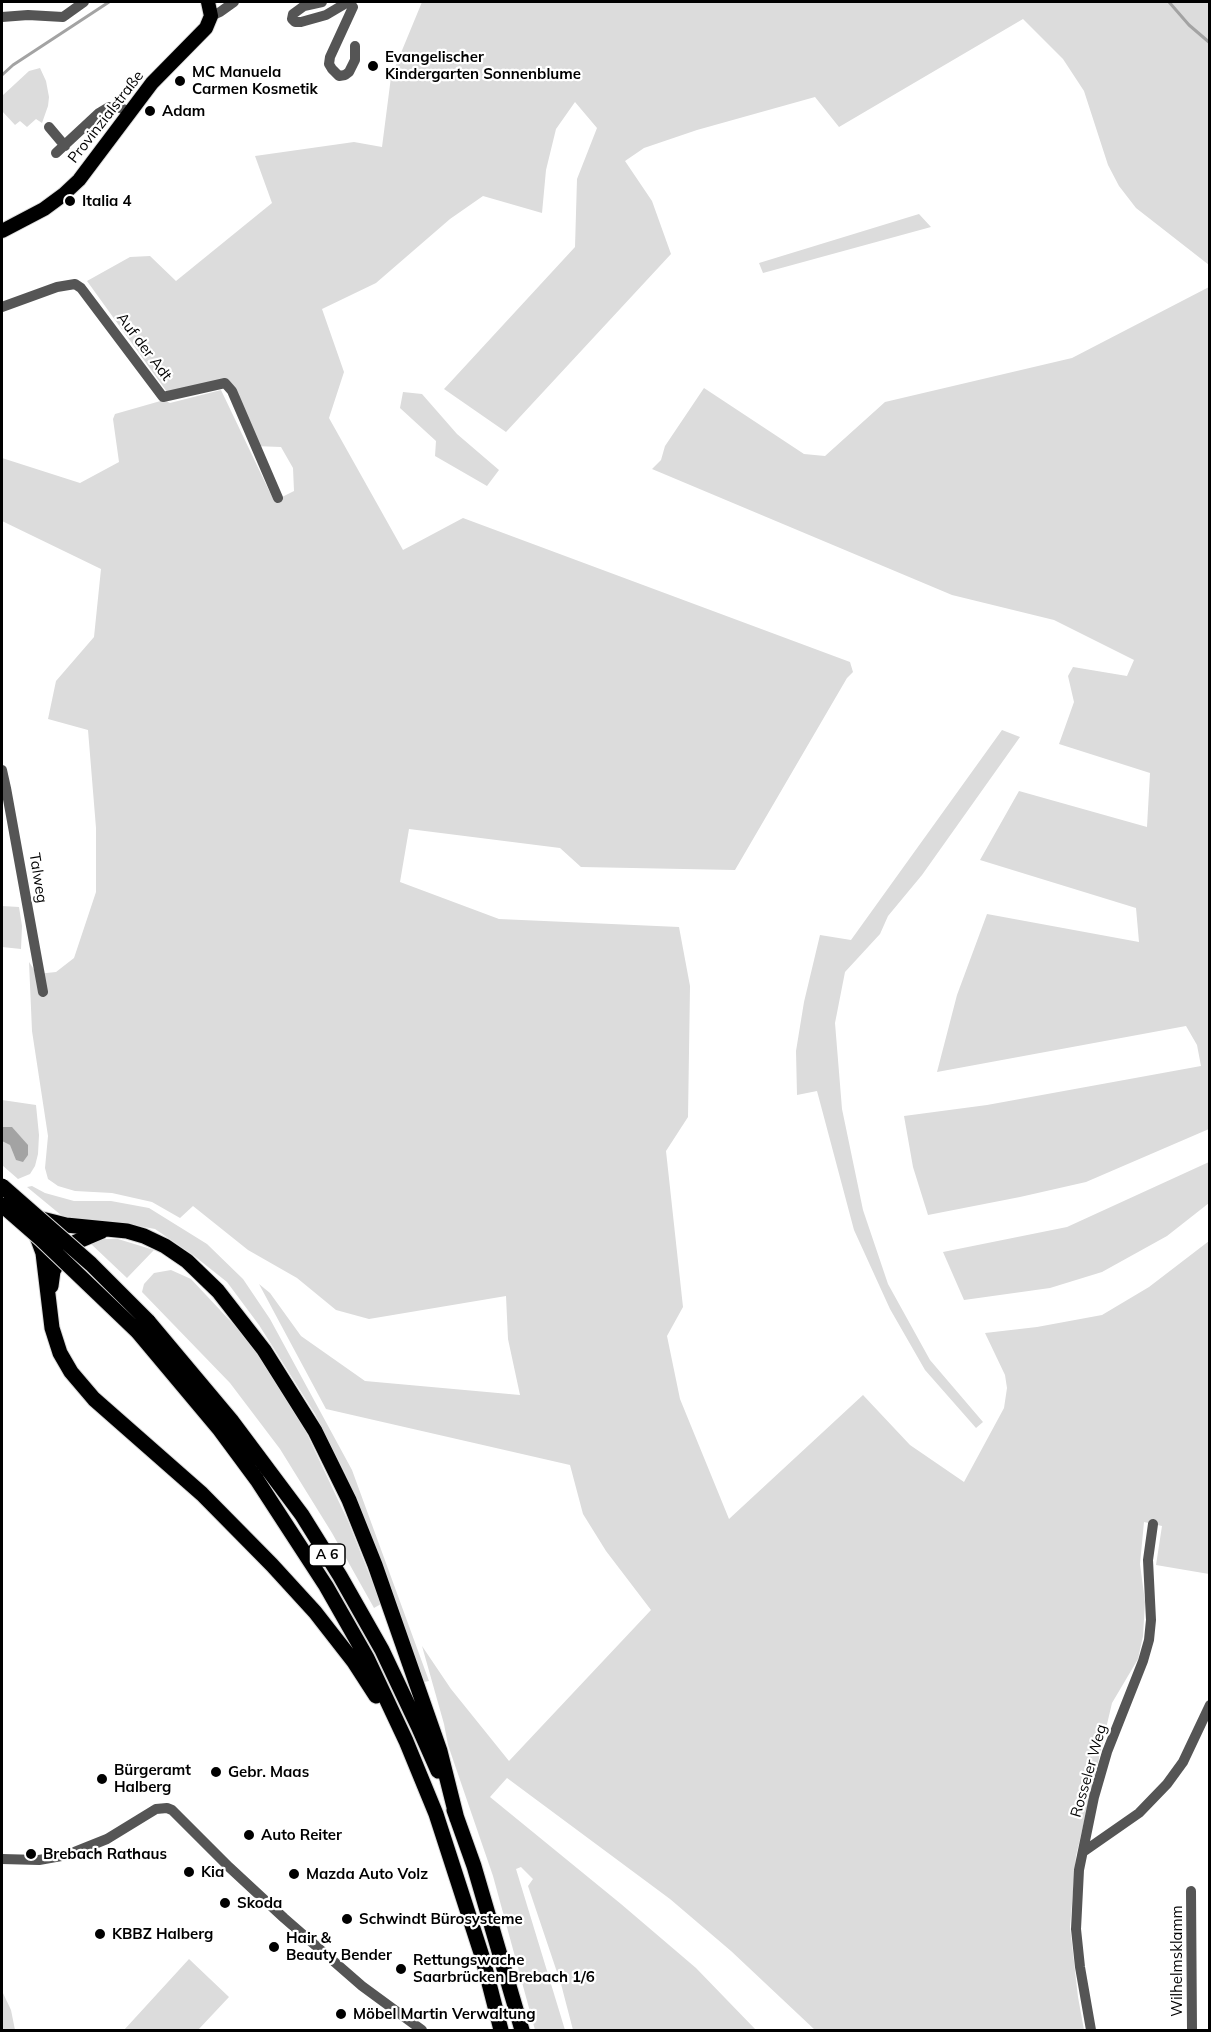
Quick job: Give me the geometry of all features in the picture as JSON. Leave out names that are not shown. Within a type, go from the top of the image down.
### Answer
[{"type":"highway","name":"A 6","points":[[2,1186],[59,1235],[143,1326],[288,1525],[367,1658],[406,1741],[436,1814],[482,1956],[501,2031]]},
{"type":"highway","points":[[2,1191],[20,1211],[43,1221],[110,1229],[144,1236],[165,1246],[187,1261],[218,1291],[264,1350],[315,1431],[349,1500],[375,1565],[440,1750],[457,1819]]},
{"type":"highway","name":"A 6","points":[[2,1200],[20,1211],[40,1241],[52,1328],[60,1353],[82,1386],[202,1494],[315,1612],[354,1662],[406,1741]]},
{"type":"highway","name":"A 6","points":[[2,1205],[143,1326],[195,1375],[268,1467],[302,1515],[340,1576],[402,1690],[457,1819],[500,1949],[522,2031]]},
{"type":"highway","name":"A 6","points":[[48,1302],[53,1271],[63,1253],[76,1242],[110,1229]]},
{"type":"main road","points":[[208,2],[211,16]]},
{"type":"main road","name":"Provinzialstraße","points":[[2,231],[44,209],[63,195],[88,169],[152,83],[206,27],[211,16]]},
{"type":"street","points":[[2,17],[63,16],[84,2]]},
{"type":"street","points":[[211,16],[234,2]]},
{"type":"street","points":[[322,2],[303,6],[293,14],[292,19],[295,22],[301,22],[326,15],[348,2],[353,7],[329,64],[339,76],[350,72],[355,60],[356,46]]},
{"type":"street","points":[[49,127],[60,149],[99,113],[109,107],[121,108],[129,112]]},
{"type":"street","name":"Auf der Adt","points":[[2,308],[57,287],[75,284],[81,288],[163,397],[225,383],[232,391],[278,498]]},
{"type":"street","name":"Talweg","points":[[2,770],[43,992]]},
{"type":"street","name":"Rosseler Weg","points":[[1091,2031],[1076,1929],[1079,1870],[1094,1797],[1107,1752],[1149,1640],[1152,1620],[1148,1560],[1153,1524]]},
{"type":"street","points":[[1083,1852],[1139,1813],[1167,1784],[1183,1761],[1209,1705]]},
{"type":"street","points":[[2,1859],[39,1860],[67,1855],[107,1839],[156,1809],[172,1810],[229,1867],[317,1947],[387,2006],[422,2031]]},
{"type":"street","name":"Wilhelmsklamm","points":[[1191,1891],[1192,2031]]},
{"type":"shaded area","points":[[422,2],[1209,2],[1209,265],[1136,208],[1119,186],[1108,165],[1084,91],[1063,59],[1023,19],[839,127],[815,97],[697,130],[644,148],[625,161],[652,201],[671,254],[506,432],[444,389],[575,247],[577,179],[597,128],[575,102],[556,129],[546,170],[542,213],[483,196],[450,219],[376,283],[322,309],[344,372],[329,418],[403,550],[463,518],[850,662],[853,672],[847,678],[735,870],[581,867],[560,848],[409,829],[400,882],[499,919],[679,927],[690,986],[688,1117],[666,1151],[683,1307],[667,1336],[680,1399],[729,1519],[863,1395],[910,1445],[964,1482],[1004,1408],[1007,1388],[1005,1375],[985,1333],[1037,1327],[1102,1315],[1149,1287],[1209,1241],[1209,1574],[1156,1565],[1162,1526],[1144,1522],[1140,1564],[1145,1602],[1143,1636],[1138,1659],[1112,1703],[1076,1856],[1070,1927],[1084,2030],[815,2030],[731,1951],[670,1899],[507,1778],[490,1797],[696,1968],[756,2030],[573,2030],[561,1984],[528,1886],[533,1879],[521,1867],[516,1869],[565,2030],[535,2030],[493,1876],[448,1745],[422,1646],[451,1689],[509,1761],[651,1610],[606,1551],[583,1514],[570,1465],[326,1409],[259,1284],[270,1293],[301,1336],[365,1381],[520,1395],[508,1339],[506,1296],[369,1319],[336,1310],[297,1278],[248,1250],[193,1206],[180,1218],[152,1202],[112,1193],[75,1191],[58,1186],[48,1179],[45,1168],[48,1136],[32,1031],[29,962],[37,974],[56,972],[74,958],[96,892],[96,828],[88,730],[48,719],[56,681],[94,637],[101,569],[2,521],[2,458],[80,483],[119,462],[113,419],[115,414],[164,400],[170,403],[221,390],[274,501],[294,491],[293,468],[281,447],[254,446],[228,379],[167,392],[87,281],[130,257],[150,256],[176,281],[272,203],[255,156],[354,142],[382,147],[391,77]]},
{"type":"shaded area","points":[[40,68],[46,81],[49,97],[42,123],[36,119],[27,127],[20,121],[15,125],[2,111],[2,96],[29,71]]},
{"type":"shaded area","points":[[919,214],[931,227],[763,273],[759,263]]},
{"type":"shaded area","points":[[1209,287],[1209,1129],[1086,1182],[928,1215],[913,1167],[904,1116],[987,1105],[1201,1066],[1197,1045],[1186,1026],[937,1072],[957,995],[987,914],[1139,942],[1136,908],[980,860],[1019,791],[1147,827],[1150,773],[1059,744],[1074,702],[1068,676],[1073,667],[1127,676],[1134,660],[1054,620],[952,595],[652,469],[661,460],[665,446],[704,388],[804,454],[825,456],[885,402],[1072,358]]},
{"type":"shaded area","points":[[403,392],[422,394],[457,434],[499,470],[487,486],[435,456],[436,441],[400,408]]},
{"type":"shaded area","points":[[1002,730],[1020,737],[922,875],[888,916],[880,934],[845,972],[835,1023],[842,1109],[863,1210],[888,1284],[930,1360],[983,1422],[976,1428],[925,1370],[890,1309],[854,1230],[817,1091],[797,1095],[796,1051],[804,1002],[820,935],[851,940]]},
{"type":"shaded area","points":[[2,906],[19,907],[22,926],[21,949],[2,947]]},
{"type":"shaded area","points":[[2,1100],[36,1105],[38,1154],[30,1174],[18,1179],[2,1165]]},
{"type":"shaded area","points":[[2,1127],[12,1127],[28,1145],[28,1155],[23,1162],[16,1160],[10,1145],[2,1141]]},
{"type":"shaded area","points":[[1209,1162],[1209,1203],[1167,1236],[1102,1272],[1050,1288],[964,1300],[943,1252],[1067,1227]]},
{"type":"shaded area","points":[[32,1186],[45,1193],[74,1201],[111,1201],[149,1208],[207,1244],[243,1279],[270,1319],[352,1470],[429,1681],[424,1682],[371,1535],[345,1473],[315,1414],[259,1325],[227,1282],[155,1229],[111,1221],[67,1220],[27,1187]]},
{"type":"shaded area","points":[[101,1239],[118,1239],[154,1250],[127,1278],[90,1243]]},
{"type":"shaded area","points":[[171,1270],[191,1279],[250,1342],[306,1432],[348,1521],[381,1604],[374,1608],[332,1533],[280,1449],[230,1383],[142,1292],[144,1284],[154,1273]]},
{"type":"shaded area","points":[[189,1959],[229,1997],[198,2030],[124,2030]]},
{"type":"shaded area","points":[[2,1991],[11,2010],[15,2030],[2,2030]]},
{"type":"waterway","points":[[2,75],[13,65],[109,2]]},
{"type":"waterway","points":[[1169,2],[1189,25],[1210,43]]},
{"type":"place","name":"Evangelischer Kindergarten Sonnenblume","points":[[373,66]]},
{"type":"place","name":"MC Manuela Carmen Kosmetik","points":[[180,81]]},
{"type":"place","name":"Adam","points":[[150,111]]},
{"type":"place","name":"Italia 4","points":[[70,201]]},
{"type":"place","name":"Gebr. Maas","points":[[216,1772]]},
{"type":"place","name":"Bürgeramt Halberg","points":[[102,1779]]},
{"type":"place","name":"Auto Reiter","points":[[249,1835]]},
{"type":"place","name":"Brebach Rathaus","points":[[31,1854]]},
{"type":"place","name":"Kia","points":[[189,1872]]},
{"type":"place","name":"Mazda Auto Volz","points":[[294,1874]]},
{"type":"place","name":"Skoda","points":[[225,1903]]},
{"type":"place","name":"Schwindt Bürosysteme","points":[[347,1919]]},
{"type":"place","name":"KBBZ Halberg","points":[[100,1934]]},
{"type":"place","name":"Hair & Beauty Bender","points":[[274,1947]]},
{"type":"place","name":"Rettungswache Saarbrücken Brebach 1/6","points":[[401,1969]]},
{"type":"place","name":"Möbel Martin Verwaltung","points":[[341,2014]]}]
